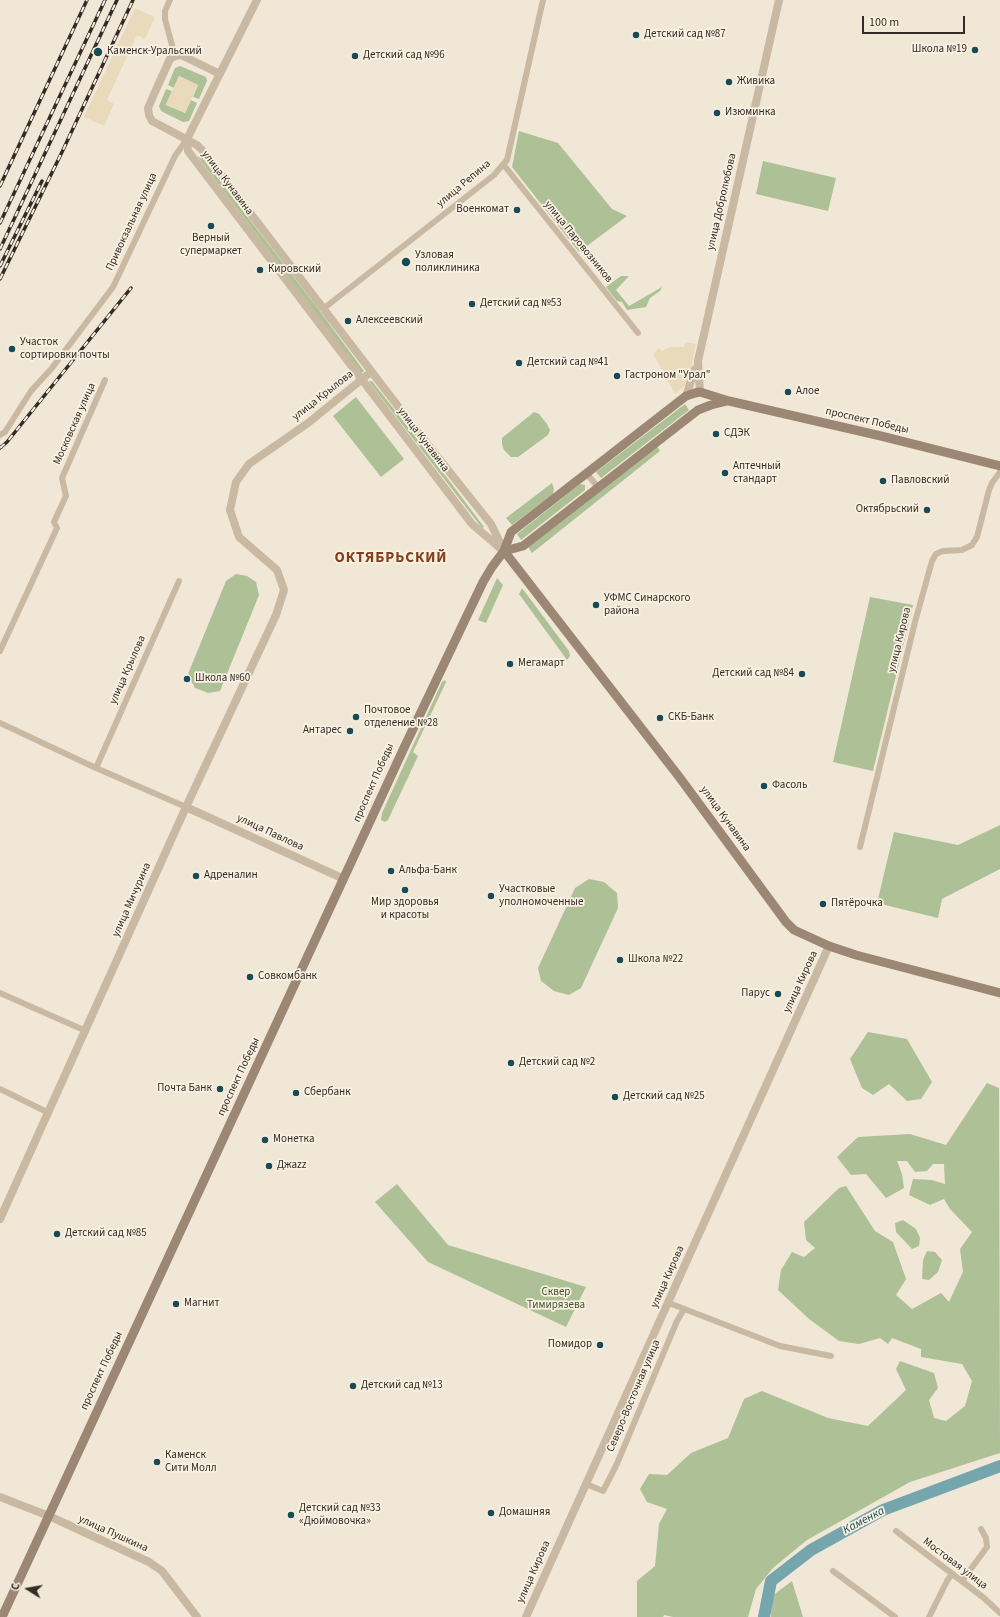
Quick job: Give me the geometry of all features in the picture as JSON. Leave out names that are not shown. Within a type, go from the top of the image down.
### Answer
[{"type":"main road","name":"проспект Победы","points":[[2,1617],[403,750],[483,582],[504,551],[511,532],[686,396],[700,392],[729,401],[881,436],[1000,466]]},
{"type":"main road","name":"улица Добролюбова","points":[[698,410],[700,404],[700,392]]},
{"type":"main road","name":"проспект Победы","points":[[504,551],[523,546],[698,410],[729,401]]},
{"type":"main road","name":"улица Кунавина","points":[[504,551],[680,778],[786,922],[794,930],[830,946],[856,955],[1000,993]]},
{"type":"street","points":[[170,0],[165,11],[165,19],[175,56]]},
{"type":"street","name":"Привокзальная улица","points":[[0,435],[5,432],[31,391],[52,368],[113,287],[175,156],[187,139],[257,0]]},
{"type":"street","name":"улица Репина","points":[[323,309],[494,175],[507,160],[543,0]]},
{"type":"street","name":"улица Добролюбова","points":[[700,392],[698,361],[779,0]]},
{"type":"street","points":[[187,139],[152,121],[148,108],[158,83],[170,60],[175,56],[181,55],[220,74]]},
{"type":"street","name":"улица Кунавина","points":[[187,139],[202,150],[371,372],[491,524],[504,551]]},
{"type":"street","name":"улица Кунавина","points":[[187,139],[188,151],[190,155],[472,524],[504,551]]},
{"type":"street","name":"улица Паровозников","points":[[503,164],[638,333]]},
{"type":"street","points":[[686,396],[693,380],[698,361]]},
{"type":"street","name":"улица Крылова","points":[[284,590],[277,570],[239,537],[230,510],[236,482],[249,464],[308,423],[371,372]]},
{"type":"street","name":"Московская улица","points":[[0,651],[57,528],[54,522],[66,496],[62,478],[105,380]]},
{"type":"street","name":"улица Кирова","points":[[860,847],[915,622],[932,560],[936,554],[943,551],[962,550],[972,545],[977,536],[989,490],[1000,472]]},
{"type":"street","points":[[586,473],[598,488]]},
{"type":"street","name":"улица Крылова","points":[[96,768],[179,581]]},
{"type":"street","name":"улица Мичурина","points":[[0,1220],[186,807],[276,615],[284,590]]},
{"type":"street","points":[[0,723],[96,768],[186,807]]},
{"type":"street","name":"улица Павлова","points":[[186,807],[344,880]]},
{"type":"street","name":"улица Кирова","points":[[526,1617],[830,946]]},
{"type":"street","points":[[0,993],[86,1031]]},
{"type":"street","points":[[0,1089],[49,1112]]},
{"type":"street","points":[[669,1303],[780,1346],[831,1356]]},
{"type":"street","name":"Северо-Восточная улица","points":[[586,1484],[603,1491],[616,1466],[674,1328],[684,1309]]},
{"type":"street","name":"улица Пушкина","points":[[0,1497],[49,1516],[149,1562],[162,1571],[197,1617]]},
{"type":"street","points":[[962,1581],[987,1547],[986,1538],[981,1528]]},
{"type":"street","name":"Мостовая улица","points":[[896,1531],[962,1581],[1000,1613]]},
{"type":"street","points":[[833,1571],[895,1617]]},
{"type":"street","points":[[929,1617],[952,1574]]},
{"type":"green space","points":[[180,66],[206,77],[207,81],[199,99],[193,97],[198,85],[179,76],[174,88],[168,85],[175,68]]},
{"type":"green space","points":[[166,89],[172,91],[166,105],[185,113],[191,100],[197,103],[189,121],[183,122],[161,111],[159,106]]},
{"type":"green space","points":[[519,131],[558,143],[612,209],[627,216],[579,252],[512,167]]},
{"type":"green space","points":[[200,155],[316,306],[364,371],[363,372],[361,373],[198,157]]},
{"type":"green space","points":[[763,161],[836,178],[828,211],[756,194]]},
{"type":"green space","points":[[621,276],[629,276],[616,290],[629,306],[662,287],[660,291],[650,298],[646,307],[627,310],[622,302],[617,301],[606,287]]},
{"type":"green space","points":[[369,381],[372,381],[484,527],[482,528]]},
{"type":"green space","points":[[356,397],[404,459],[381,477],[333,416]]},
{"type":"green space","points":[[685,404],[689,410],[601,478],[596,472]]},
{"type":"green space","points":[[534,412],[539,414],[547,424],[550,430],[548,435],[518,457],[511,457],[504,450],[502,438]]},
{"type":"green space","points":[[657,446],[660,451],[532,553],[528,547]]},
{"type":"green space","points":[[552,483],[554,489],[553,494],[512,525],[506,518]]},
{"type":"green space","points":[[580,484],[585,485],[585,490],[521,540],[517,534]]},
{"type":"green space","points":[[236,574],[247,576],[256,582],[259,595],[220,691],[208,693],[195,688],[188,674],[226,581]]},
{"type":"green space","points":[[497,578],[503,585],[486,623],[478,620]]},
{"type":"green space","points":[[522,588],[569,651],[570,656],[567,660],[519,594]]},
{"type":"green space","points":[[870,597],[913,605],[873,771],[833,762]]},
{"type":"green space","points":[[445,680],[446,682],[413,752],[418,756],[388,820],[385,822],[381,820],[382,813],[442,682]]},
{"type":"green space","points":[[1000,825],[1000,869],[942,899],[938,918],[877,903],[894,832],[958,845]]},
{"type":"green space","points":[[589,879],[604,882],[617,893],[618,908],[581,988],[569,995],[554,991],[541,981],[538,968],[575,888]]},
{"type":"green space","points":[[868,1032],[907,1039],[932,1082],[921,1099],[907,1101],[889,1084],[873,1095],[862,1088],[850,1059]]},
{"type":"green space","points":[[987,1083],[999,1088],[1000,1453],[910,1482],[807,1540],[773,1568],[756,1589],[748,1617],[673,1617],[664,1615],[663,1617],[637,1617],[637,1581],[655,1566],[659,1524],[667,1509],[647,1502],[640,1489],[649,1474],[667,1475],[691,1453],[728,1438],[744,1399],[762,1391],[828,1418],[868,1426],[906,1390],[896,1369],[900,1361],[934,1373],[938,1388],[929,1400],[934,1418],[946,1421],[965,1406],[972,1381],[962,1364],[921,1357],[921,1349],[892,1338],[888,1344],[880,1338],[859,1344],[839,1341],[809,1319],[778,1290],[781,1270],[792,1252],[804,1257],[815,1248],[806,1240],[804,1222],[839,1188],[846,1186],[875,1231],[893,1242],[906,1279],[896,1295],[912,1309],[941,1293],[949,1302],[963,1272],[960,1249],[972,1232],[950,1209],[944,1199],[930,1205],[909,1195],[913,1179],[932,1180],[945,1184],[944,1164],[933,1164],[927,1171],[915,1172],[907,1161],[897,1161],[902,1174],[904,1188],[886,1198],[866,1174],[851,1175],[837,1157],[858,1137],[910,1134],[946,1145]]},
{"type":"green space","name":"Сквер Тимирязева","points":[[397,1184],[448,1245],[586,1287],[566,1327],[428,1262],[375,1202]]},
{"type":"green space","points":[[903,1220],[916,1229],[920,1238],[919,1246],[912,1249],[896,1232],[895,1223]]},
{"type":"green space","points":[[927,1251],[935,1252],[942,1260],[938,1272],[929,1280],[922,1279],[923,1260]]},
{"type":"green space","points":[[792,1581],[803,1617],[771,1617],[772,1596]]},
{"type":"shaded area","points":[[135,8],[155,17],[145,39],[137,35],[107,100],[114,104],[104,126],[84,117]]},
{"type":"shaded area","points":[[179,76],[198,85],[185,113],[166,104]]},
{"type":"shaded area","points":[[685,342],[696,344],[687,384],[675,394],[653,354],[659,348],[662,351],[670,347],[684,347]]},
{"type":"waterway","name":"Каменка","points":[[764,1617],[771,1581],[811,1550],[883,1510],[1000,1466]]},
{"type":"railway","points":[[0,186],[87,0]]},
{"type":"railway","points":[[0,223],[105,0]]},
{"type":"railway","points":[[0,249],[117,0]]},
{"type":"railway","points":[[0,279],[63,150],[133,0]]},
{"type":"railway","points":[[0,266],[42,181]]},
{"type":"railway","points":[[0,448],[7,442],[131,288]]},
{"type":"place","name":"Детский сад №87","points":[[636,35]]},
{"type":"place","name":"Школа №19","points":[[975,50]]},
{"type":"place","name":"Каменск-Уральский","points":[[98,52]]},
{"type":"place","name":"Детский сад №96","points":[[355,56]]},
{"type":"place","name":"Живика","points":[[729,82]]},
{"type":"place","name":"Изюминка","points":[[717,113]]},
{"type":"place","name":"Военкомат","points":[[517,210]]},
{"type":"place","name":"Верный супермаркет","points":[[211,226]]},
{"type":"place","name":"Узловая поликлиника","points":[[406,262]]},
{"type":"place","name":"Кировский","points":[[260,270]]},
{"type":"place","name":"Детский сад №53","points":[[472,304]]},
{"type":"place","name":"Алексеевский","points":[[348,321]]},
{"type":"place","name":"Участок сортировки почты","points":[[12,349]]},
{"type":"place","name":"Детский сад №41","points":[[519,363]]},
{"type":"place","name":"Гастроном \"Урал\"","points":[[617,376]]},
{"type":"place","name":"Алое","points":[[788,392]]},
{"type":"place","name":"СДЭК","points":[[716,434]]},
{"type":"place","name":"Аптечный стандарт","points":[[725,473]]},
{"type":"place","name":"Павловский","points":[[883,481]]},
{"type":"place","name":"Октябрьский","points":[[927,510]]},
{"type":"place","name":"УФМС Синарского района","points":[[596,605]]},
{"type":"place","name":"Мегамарт","points":[[510,664]]},
{"type":"place","name":"Детский сад №84","points":[[802,674]]},
{"type":"place","name":"Школа №60","points":[[187,679]]},
{"type":"place","name":"Почтовое отделение №28","points":[[356,717]]},
{"type":"place","name":"СКБ-Банк","points":[[660,718]]},
{"type":"place","name":"Антарес","points":[[350,731]]},
{"type":"place","name":"Фасоль","points":[[764,786]]},
{"type":"place","name":"Альфа-Банк","points":[[391,871]]},
{"type":"place","name":"Адреналин","points":[[196,876]]},
{"type":"place","name":"Мир здоровья и красоты","points":[[405,890]]},
{"type":"place","name":"Участковые уполномоченные","points":[[491,896]]},
{"type":"place","name":"Пятёрочка","points":[[823,904]]},
{"type":"place","name":"Школа №22","points":[[620,960]]},
{"type":"place","name":"Совкомбанк","points":[[250,977]]},
{"type":"place","name":"Парус","points":[[778,994]]},
{"type":"place","name":"Детский сад №2","points":[[511,1063]]},
{"type":"place","name":"Почта Банк","points":[[220,1089]]},
{"type":"place","name":"Сбербанк","points":[[296,1093]]},
{"type":"place","name":"Детский сад №25","points":[[615,1097]]},
{"type":"place","name":"Монетка","points":[[265,1140]]},
{"type":"place","name":"Джаzz","points":[[269,1166]]},
{"type":"place","name":"Детский сад №85","points":[[57,1234]]},
{"type":"place","name":"Магнит","points":[[176,1304]]},
{"type":"place","name":"Помидор","points":[[600,1345]]},
{"type":"place","name":"Детский сад №13","points":[[353,1386]]},
{"type":"place","name":"Каменск Сити Молл","points":[[157,1462]]},
{"type":"place","name":"Домашняя","points":[[491,1513]]},
{"type":"place","name":"Детский сад №33 «Дюймовочка»","points":[[291,1515]]},
{"type":"district","name":"ОКТЯБРЬСКИЙ","points":[[391,559]]}]
